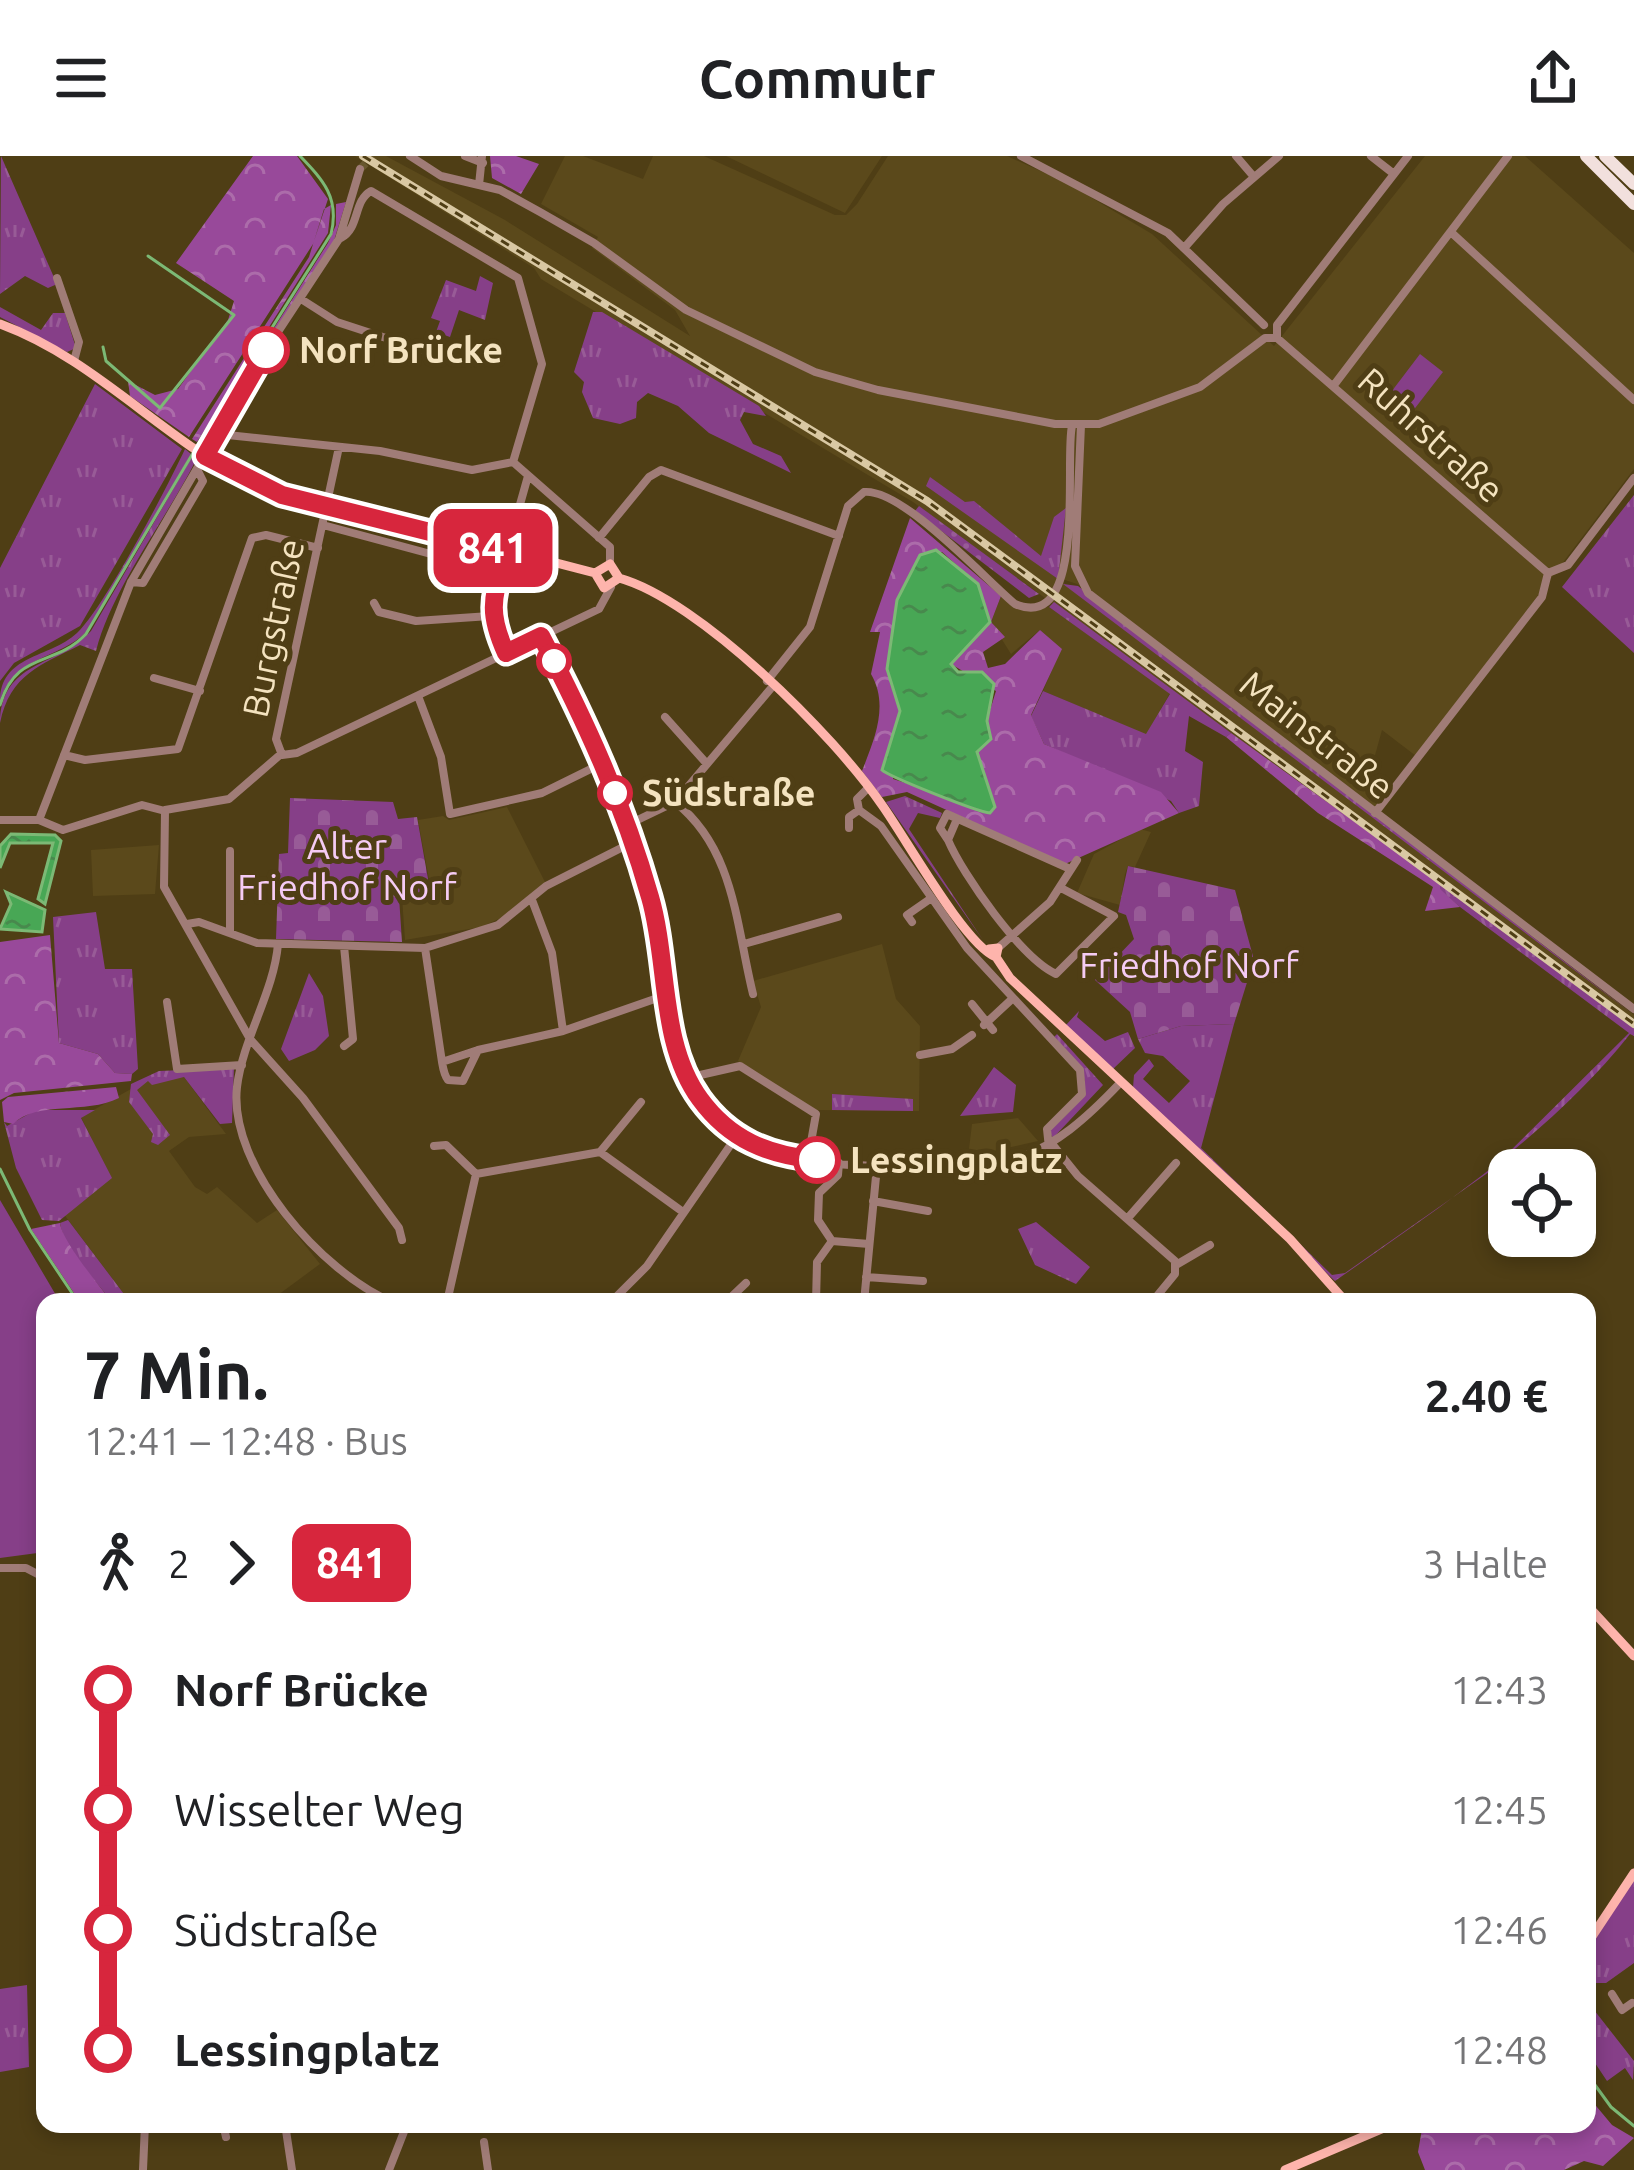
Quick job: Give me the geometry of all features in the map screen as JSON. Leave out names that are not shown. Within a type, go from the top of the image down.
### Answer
[{"type":"highway","points":[[1586,156],[1634,204]]},
{"type":"highway","points":[[1605,156],[1634,184]]},
{"type":"main road","points":[[2,324],[74,361],[199,451],[254,484],[326,507],[595,573],[610,584],[662,592],[770,683],[869,787],[962,920],[994,952],[1024,993],[1274,1224],[1338,1293]]},
{"type":"main road","points":[[595,573],[610,564]]},
{"type":"main road","points":[[610,564],[610,584]]},
{"type":"main road","points":[[1596,1615],[1634,1656]]},
{"type":"main road","points":[[1596,1930],[1634,1873]]},
{"type":"main road","points":[[1285,2170],[1372,2133]]},
{"type":"street","points":[[410,156],[447,178],[510,195],[594,243],[671,303],[815,372],[878,390],[1077,425],[1132,416],[1201,387],[1265,338],[1277,338],[1277,325],[1408,156]]},
{"type":"street","points":[[464,156],[483,159],[479,185]]},
{"type":"street","points":[[1021,156],[1118,203],[1185,247],[1264,325],[1265,338]]},
{"type":"street","points":[[1236,156],[1255,177]]},
{"type":"street","points":[[1185,247],[1279,156]]},
{"type":"street","points":[[1371,156],[1394,174]]},
{"type":"street","points":[[1334,385],[1508,156]]},
{"type":"street","points":[[39,820],[131,582],[143,583],[202,482],[197,470],[199,451],[218,434],[339,239],[359,169]]},
{"type":"street","points":[[339,239],[351,231],[362,198],[372,191],[518,278],[542,364],[513,462]]},
{"type":"street","points":[[1453,234],[1634,400]]},
{"type":"street","points":[[56,278],[80,342],[74,361]]},
{"type":"street","points":[[301,299],[337,322],[430,352]]},
{"type":"street","points":[[1264,325],[1277,325]]},
{"type":"street","name":"Ruhrstraße","points":[[1277,338],[1548,573]]},
{"type":"street","points":[[626,825],[675,802],[810,627],[850,502],[860,493],[876,491],[920,521],[1016,604],[1034,608],[1049,598],[1061,582],[1077,425]]},
{"type":"street","name":"Mainstraße","points":[[1077,425],[1081,446],[1076,566],[1084,590],[1634,1009]]},
{"type":"street","points":[[218,434],[339,447],[472,470],[513,462]]},
{"type":"street","points":[[1071,458],[1081,446]]},
{"type":"street","name":"Burgstraße","points":[[279,752],[339,447]]},
{"type":"street","points":[[513,462],[611,550],[610,564]]},
{"type":"street","points":[[599,538],[661,470],[839,536]]},
{"type":"street","points":[[506,653],[490,616],[528,476]]},
{"type":"street","points":[[1375,813],[1542,597],[1548,573],[1568,565],[1634,478]]},
{"type":"street","points":[[323,525],[468,565]]},
{"type":"street","points":[[64,755],[86,760],[176,750],[185,740],[252,538],[262,535],[318,548]]},
{"type":"street","points":[[0,820],[39,820],[68,829],[142,805],[165,811],[229,800],[279,752],[297,753],[592,613],[610,584]]},
{"type":"street","points":[[374,604],[379,612],[410,620],[490,616]]},
{"type":"street","points":[[541,636],[603,763],[633,842],[658,928],[675,1043],[687,1078],[736,1136],[765,1150],[808,1160],[978,1167],[1051,1146],[1120,1083]]},
{"type":"street","points":[[154,678],[200,691]]},
{"type":"street","points":[[418,696],[441,757],[451,814],[542,793],[603,763]]},
{"type":"street","points":[[665,717],[707,764]]},
{"type":"street","points":[[869,787],[857,799],[859,810],[881,826],[930,899],[1042,1037],[1079,1068],[1084,1087],[1078,1102],[1041,1134],[1078,1177],[1176,1264]]},
{"type":"street","points":[[675,802],[697,822],[716,851],[744,944],[753,994]]},
{"type":"street","points":[[849,828],[849,818],[859,810]]},
{"type":"street","points":[[165,811],[163,882],[186,924],[250,1039],[315,1113],[399,1228],[402,1240]]},
{"type":"street","points":[[1060,888],[1110,910],[1113,920],[1058,974],[1014,934],[948,840],[958,819],[1068,868]]},
{"type":"street","points":[[186,924],[278,944],[424,948],[493,927],[545,886],[633,842]]},
{"type":"street","points":[[230,851],[230,933]]},
{"type":"street","points":[[994,952],[1060,888],[1077,860]]},
{"type":"street","points":[[908,916],[930,899]]},
{"type":"street","points":[[532,900],[552,952],[563,1031]]},
{"type":"street","points":[[744,944],[838,916]]},
{"type":"street","points":[[278,944],[242,1065],[238,1116],[255,1166],[327,1261],[378,1293]]},
{"type":"street","points":[[344,946],[353,1040],[344,1046]]},
{"type":"street","points":[[424,948],[448,1080],[461,1082],[478,1050]]},
{"type":"street","points":[[442,1062],[563,1031],[669,994]]},
{"type":"street","points":[[972,1004],[988,1026],[1012,999]]},
{"type":"street","points":[[167,1002],[177,1069],[242,1065]]},
{"type":"street","points":[[920,1055],[945,1052],[972,1034]]},
{"type":"street","points":[[687,1078],[740,1066],[816,1114],[808,1160]]},
{"type":"street","points":[[476,1174],[600,1152],[641,1102]]},
{"type":"street","points":[[621,1293],[635,1281],[736,1136]]},
{"type":"street","points":[[434,1146],[451,1149],[476,1174]]},
{"type":"street","points":[[600,1152],[683,1212]]},
{"type":"street","points":[[832,1241],[818,1220],[819,1193],[838,1175],[839,1163]]},
{"type":"street","points":[[1127,1219],[1176,1163]]},
{"type":"street","points":[[865,1293],[877,1166]]},
{"type":"street","points":[[449,1293],[476,1174]]},
{"type":"street","points":[[873,1201],[928,1211]]},
{"type":"street","points":[[832,1241],[869,1244]]},
{"type":"street","points":[[816,1293],[818,1258],[832,1241]]},
{"type":"street","points":[[1176,1264],[1210,1245]]},
{"type":"street","points":[[1159,1293],[1175,1274],[1176,1264]]},
{"type":"street","points":[[866,1277],[923,1281]]},
{"type":"street","points":[[735,1293],[746,1282]]},
{"type":"street","points":[[0,1568],[22,1567],[36,1574]]},
{"type":"street","points":[[1612,1994],[1622,2010],[1633,2004]]},
{"type":"street","points":[[143,2170],[145,2133]]},
{"type":"street","points":[[225,2133],[226,2138]]},
{"type":"street","points":[[286,2133],[292,2170]]},
{"type":"street","points":[[392,2169],[404,2133]]},
{"type":"street","points":[[484,2142],[488,2170]]},
{"type":"shaded area","points":[[355,156],[386,156],[505,220],[690,336],[675,310],[592,248],[598,237],[541,204],[565,156],[583,156],[643,179],[653,156],[704,156],[835,215],[846,215],[888,156],[1007,156],[1067,183],[1152,234],[1274,346],[1425,156],[1525,156],[1634,253],[1634,469],[1416,756],[1382,730],[1369,777],[1374,781],[1366,793],[1379,803],[1373,808],[1149,635],[1077,584],[1056,577],[1634,1015],[1634,1027],[913,502],[541,279],[534,268]]},
{"type":"shaded area","points":[[726,156],[882,156],[845,213]]},
{"type":"shaded area","points":[[1001,596],[1024,610],[1049,607],[1170,693],[1146,735],[1043,691],[1061,649],[1040,630],[1011,654],[991,622]]},
{"type":"shaded area","points":[[507,807],[545,882],[503,917],[481,927],[405,940],[402,897],[431,890],[418,820],[443,816],[449,820]]},
{"type":"shaded area","points":[[1140,829],[1151,832],[1135,867],[1128,866],[1120,905],[1077,893],[1094,854]]},
{"type":"shaded area","points":[[159,845],[155,894],[93,896],[91,850]]},
{"type":"shaded area","points":[[882,944],[896,999],[920,1026],[919,1111],[814,1110],[738,1061],[761,1007],[753,981]]},
{"type":"shaded area","points":[[184,1077],[226,1134],[189,1137],[169,1151],[195,1187],[207,1194],[217,1187],[257,1223],[277,1210],[320,1264],[281,1293],[123,1293],[63,1213],[111,1178],[81,1117],[147,1080]]},
{"type":"shaded area","points":[[1018,1118],[1038,1141],[968,1157],[972,1124]]},
{"type":"green space","points":[[1,156],[56,282],[48,288],[25,276],[0,294]]},
{"type":"green space","points":[[253,156],[297,156],[328,199],[313,244],[189,437],[130,396],[128,381],[155,395],[178,389],[228,320],[234,301],[176,263]]},
{"type":"green space","points":[[490,156],[516,156],[539,164],[521,194],[492,178]]},
{"type":"green space","points":[[346,202],[332,247],[208,441],[200,445],[328,243],[336,225],[336,204]]},
{"type":"green space","points":[[331,205],[328,233],[197,442],[192,439],[309,257],[324,209]]},
{"type":"green space","points":[[480,276],[493,283],[485,320],[459,310],[450,337],[436,332],[440,321],[431,318],[446,280],[476,291]]},
{"type":"green space","points":[[0,307],[41,330],[53,313],[65,313],[76,348],[67,352],[0,317]]},
{"type":"green space","points":[[593,312],[602,312],[759,406],[766,416],[744,412],[740,420],[753,444],[781,456],[791,473],[709,433],[678,406],[648,393],[637,402],[636,418],[620,424],[593,418],[582,392],[584,382],[574,372]]},
{"type":"green space","points":[[1420,354],[1443,372],[1402,425],[1379,408]]},
{"type":"green space","points":[[95,384],[182,449],[80,626],[14,663],[0,681],[0,568]]},
{"type":"green space","points":[[185,449],[191,454],[90,628],[15,675],[0,702],[2,686],[17,666],[66,641],[89,620]]},
{"type":"green space","points":[[193,455],[195,462],[114,604],[96,651],[80,645],[29,673],[11,693],[0,723],[3,702],[20,676],[91,631]]},
{"type":"green space","points":[[930,477],[965,502],[974,501],[1041,556],[1054,517],[1066,508],[1058,579],[926,486]]},
{"type":"green space","points":[[1634,495],[1634,653],[1562,587]]},
{"type":"green space","points":[[919,506],[1039,594],[1029,598],[915,511]]},
{"type":"green space","points":[[910,518],[1001,596],[991,622],[1005,637],[983,652],[988,668],[1005,664],[1040,630],[1062,649],[1031,715],[1044,744],[1161,792],[1179,813],[1065,864],[907,792],[882,797],[862,771],[879,710],[871,674],[880,632],[870,632]],"holes":[[[942,552],[978,584],[989,623],[951,664],[996,691],[977,752],[994,811],[893,779],[900,711],[887,669],[897,600],[920,555]]]},
{"type":"green space","points":[[1063,584],[1078,586],[1634,1015]]},
{"type":"green space","points":[[1054,602],[1231,733],[1226,737],[1189,716],[1185,751],[1203,762],[1199,806],[1179,813],[1171,801],[1044,744],[1031,716],[1043,691],[1146,734],[1170,694],[1049,607]]},
{"type":"green space","points":[[1231,733],[1440,883],[1440,889],[1460,907],[1425,911],[1433,887],[1318,813],[1226,737]]},
{"type":"green space","points":[[905,796],[942,813],[940,818],[918,813],[909,829],[983,940],[886,802]]},
{"type":"green space","name":"Alter Friedhof Norf","points":[[290,798],[393,802],[398,819],[417,817],[430,890],[399,897],[402,942],[276,939],[279,854],[288,853]]},
{"type":"green space","name":"Friedhof Norf","points":[[1128,866],[1235,890],[1254,960],[1234,1024],[1181,1026],[1138,1039],[1130,1012],[1095,980],[1134,939],[1126,915],[1118,912]]},
{"type":"green space","points":[[1440,883],[1634,1027],[1634,1036],[1630,1034],[1565,1105],[1514,1149],[1629,1033],[1439,889]]},
{"type":"green space","points":[[96,912],[105,969],[132,969],[138,1069],[132,1074],[115,1073],[98,1054],[59,1043],[53,917]]},
{"type":"green space","points":[[50,935],[59,1043],[98,1054],[115,1073],[132,1074],[131,1081],[14,1093],[0,1100],[0,942]]},
{"type":"green space","points":[[309,973],[323,996],[329,1036],[315,1050],[289,1061],[281,1049]]},
{"type":"green space","points":[[1079,1011],[1077,1017],[1105,1041],[1128,1032],[1135,1048],[1113,1069],[1066,1025]]},
{"type":"green space","points":[[1234,1024],[1201,1148],[1332,1275],[1345,1273],[1455,1196],[1335,1281],[1133,1088],[1134,1075],[1149,1059],[1154,1066],[1143,1079],[1169,1103],[1190,1081],[1163,1056],[1145,1053],[1138,1039],[1181,1026]]},
{"type":"green space","points":[[1057,1034],[1103,1085],[1053,1138],[1049,1131],[1075,1105],[1085,1086],[1078,1065],[1054,1037]]},
{"type":"green space","points":[[994,1067],[1016,1085],[1013,1112],[960,1116]]},
{"type":"green space","points":[[234,1068],[232,1123],[220,1124],[184,1077],[152,1085],[148,1081],[137,1090],[170,1135],[158,1145],[151,1142],[153,1134],[129,1102],[131,1084],[159,1071]]},
{"type":"green space","points":[[116,1087],[119,1098],[106,1103],[35,1112],[13,1124],[4,1122],[2,1102],[8,1097]]},
{"type":"green space","points":[[832,1094],[913,1099],[913,1111],[832,1110]]},
{"type":"green space","points":[[36,1110],[95,1110],[81,1118],[112,1178],[59,1221],[42,1220],[16,1168],[4,1122],[7,1126]]},
{"type":"green space","points":[[0,1200],[55,1293],[36,1293],[36,1553],[0,1558]]},
{"type":"green space","points":[[68,1220],[123,1293],[105,1293],[67,1244],[60,1223]]},
{"type":"green space","points":[[1036,1222],[1090,1267],[1076,1284],[1035,1265],[1018,1229]]},
{"type":"green space","points":[[60,1223],[105,1293],[74,1293],[31,1229]]},
{"type":"green space","points":[[1634,1880],[1634,1963],[1606,1983],[1596,1983],[1596,1937]]},
{"type":"green space","points":[[27,1985],[29,2067],[0,2072],[0,1989]]},
{"type":"green space","points":[[1596,2012],[1634,2061],[1633,2080],[1625,2068],[1607,2081],[1596,2064]]},
{"type":"green space","points":[[1596,2106],[1612,2125],[1634,2138],[1603,2166],[1584,2161],[1564,2170],[1425,2170],[1418,2152],[1421,2133],[1596,2133]]},
{"type":"water","points":[[936,550],[978,584],[990,622],[951,664],[958,672],[982,672],[994,684],[987,721],[991,739],[977,752],[995,807],[990,813],[882,770],[900,711],[887,669],[897,600],[920,555]]},
{"type":"water","points":[[11,834],[55,835],[61,841],[45,904],[38,899],[53,843],[10,843],[0,868],[0,846]]},
{"type":"water","points":[[6,892],[45,910],[42,932],[0,929],[11,904]]},
{"type":"waterway","points":[[198,445],[331,234],[331,200],[300,156]]},
{"type":"waterway","points":[[103,347],[106,361],[160,408],[234,315],[148,256]]},
{"type":"waterway","points":[[0,705],[16,675],[86,634],[193,453]]},
{"type":"waterway","points":[[0,1169],[30,1230],[72,1293]]},
{"type":"waterway","points":[[1596,2086],[1634,2126]]},
{"type":"tunnel","points":[[360,169],[373,156]]},
{"type":"railway","points":[[363,156],[927,501],[1634,1024]]},
{"type":"bus line","name":"841","points":[[266,350],[205,456],[282,495],[506,551],[490,611],[492,622],[506,653],[541,636],[592,737],[651,899],[675,1043],[687,1078],[714,1116],[748,1144],[783,1156],[817,1160]]},
{"type":"place","name":"Norf Brücke","points":[[266,350]]},
{"type":"place","name":"Südstraße","points":[[615,793]]},
{"type":"place","name":"Lessingplatz","points":[[817,1160]]}]
